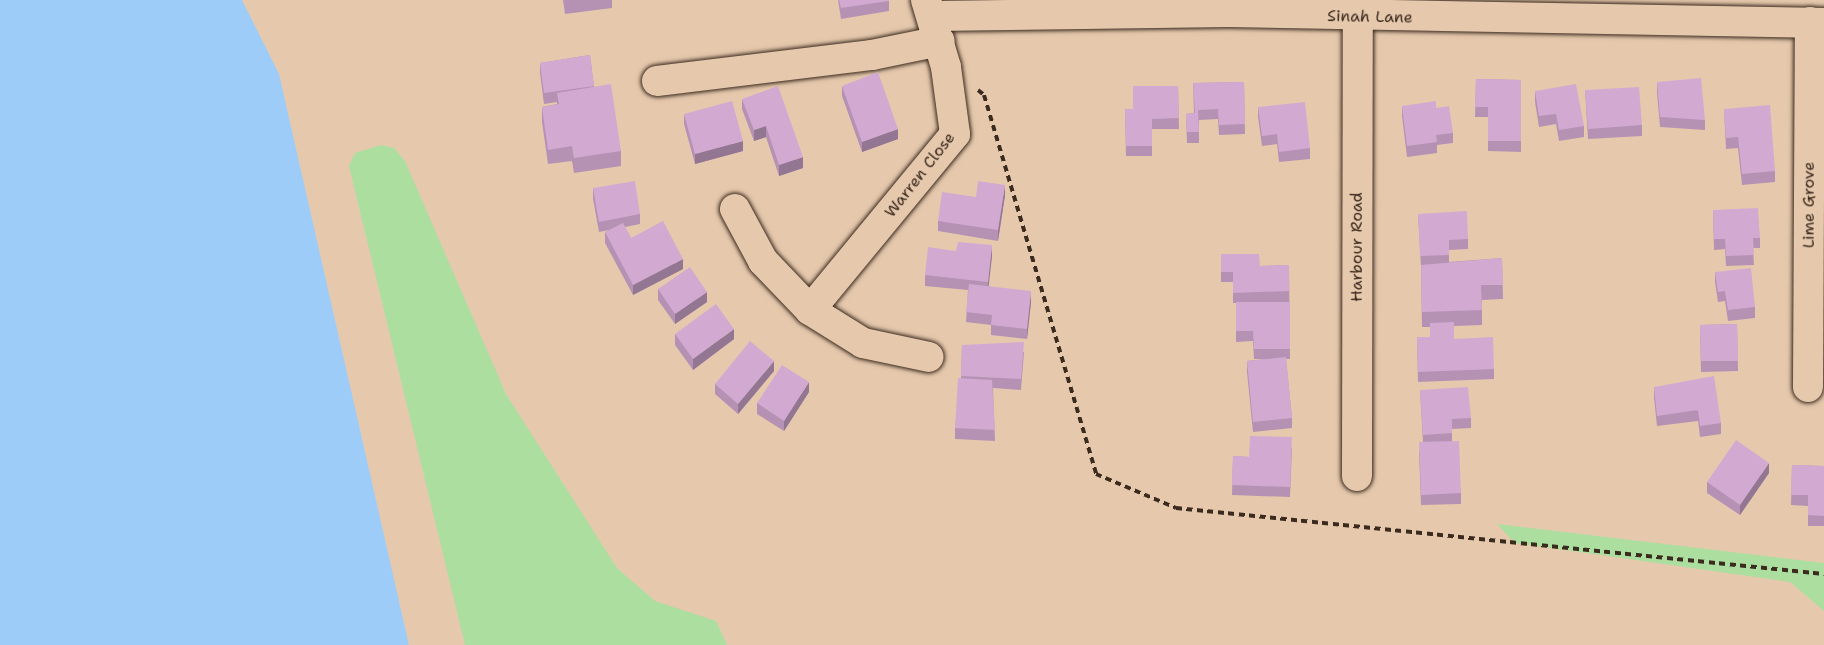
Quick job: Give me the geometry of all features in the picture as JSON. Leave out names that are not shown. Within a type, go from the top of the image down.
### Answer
[{"type":"street","name":"Sinah Lane","points":[[657,81],[826,62],[937,31],[1227,6],[1358,18],[1817,22]]},
{"type":"street","name":"Harbour Road","points":[[1357,476],[1358,18]]},
{"type":"street","name":"Lime Grove","points":[[1808,387],[1817,22]]},
{"type":"street","name":"Warren Close","points":[[810,310],[955,134],[958,120],[937,31]]},
{"type":"street","points":[[735,209],[763,261],[810,310],[863,343],[929,357]]},
{"type":"path","points":[[937,31],[984,95],[1096,474],[1176,508],[1824,574]]},
{"type":"green space","points":[[381,145],[394,148],[405,161],[506,394],[617,568],[655,601],[716,621],[727,645],[465,645],[349,166],[355,153]]},
{"type":"green space","points":[[1497,524],[1824,563],[1824,611],[1790,582],[1515,543]]},
{"type":"water","points":[[0,0],[242,0],[279,74],[409,645],[0,645]]},
{"type":"building","points":[[839,0],[889,0],[889,1],[841,8]]},
{"type":"building","points":[[590,55],[594,86],[544,93],[540,63]]},
{"type":"building","points":[[878,72],[898,129],[862,142],[842,86]]},
{"type":"building","points":[[1701,78],[1705,120],[1660,117],[1657,82]]},
{"type":"building","points":[[1476,79],[1521,80],[1521,141],[1488,141],[1488,107],[1475,107]]},
{"type":"building","points":[[1244,82],[1245,124],[1219,125],[1218,109],[1198,110],[1199,132],[1187,132],[1186,114],[1195,113],[1193,83]]},
{"type":"building","points":[[611,84],[621,151],[574,158],[572,146],[548,150],[542,107],[559,104],[557,93]]},
{"type":"building","points":[[1576,84],[1584,126],[1559,130],[1556,114],[1539,116],[1535,91]]},
{"type":"building","points":[[778,86],[803,157],[779,165],[766,126],[754,130],[742,99]]},
{"type":"building","points":[[1133,86],[1178,86],[1179,118],[1152,119],[1152,146],[1126,146],[1125,109],[1133,109]]},
{"type":"building","points":[[1639,87],[1642,125],[1588,129],[1585,90]]},
{"type":"building","points":[[732,101],[743,141],[695,154],[684,114]]},
{"type":"building","points":[[1436,101],[1436,108],[1449,106],[1453,133],[1436,135],[1437,142],[1407,146],[1402,106]]},
{"type":"building","points":[[1305,102],[1310,148],[1279,152],[1277,134],[1262,136],[1258,107]]},
{"type":"building","points":[[1770,105],[1775,171],[1742,174],[1738,137],[1726,138],[1724,109]]},
{"type":"building","points":[[635,181],[640,214],[599,222],[593,188]]},
{"type":"building","points":[[978,181],[1005,185],[998,230],[938,221],[942,192],[976,197]]},
{"type":"building","points":[[1758,208],[1760,238],[1753,238],[1754,255],[1726,256],[1725,239],[1714,239],[1713,210]]},
{"type":"building","points":[[1467,211],[1468,239],[1449,240],[1449,255],[1420,256],[1418,214]]},
{"type":"building","points":[[663,221],[683,259],[633,285],[605,232],[623,223],[631,238]]},
{"type":"building","points":[[958,242],[992,245],[988,282],[925,275],[928,247],[956,251]]},
{"type":"building","points":[[1221,254],[1259,254],[1260,266],[1289,265],[1289,291],[1233,293],[1233,272],[1221,272]]},
{"type":"building","points":[[1502,258],[1503,285],[1481,285],[1482,310],[1422,312],[1421,265]]},
{"type":"building","points":[[690,267],[707,292],[675,314],[658,289]]},
{"type":"building","points":[[1751,268],[1755,307],[1728,310],[1725,291],[1718,292],[1715,272]]},
{"type":"building","points":[[969,284],[1031,291],[1027,329],[991,325],[992,315],[966,312]]},
{"type":"building","points":[[1236,302],[1290,302],[1290,349],[1254,349],[1253,331],[1236,331]]},
{"type":"building","points":[[716,304],[734,329],[693,359],[675,334]]},
{"type":"building","points":[[1454,322],[1454,339],[1493,337],[1494,369],[1418,372],[1417,337],[1430,337],[1430,323]]},
{"type":"building","points":[[1737,324],[1738,361],[1701,361],[1700,325]]},
{"type":"building","points":[[750,341],[774,361],[738,404],[715,384]]},
{"type":"building","points":[[1024,342],[1021,379],[961,376],[962,345]]},
{"type":"building","points":[[1286,357],[1292,418],[1253,422],[1247,361]]},
{"type":"building","points":[[782,365],[809,382],[784,421],[757,403]]},
{"type":"building","points":[[1714,376],[1721,423],[1700,426],[1698,410],[1657,416],[1654,387]]},
{"type":"building","points":[[958,378],[992,380],[995,430],[955,428]]},
{"type":"building","points":[[1468,387],[1471,418],[1452,419],[1452,433],[1423,435],[1420,390]]},
{"type":"building","points":[[1250,436],[1292,437],[1290,487],[1232,485],[1233,456],[1249,457]]},
{"type":"building","points":[[1736,440],[1769,463],[1740,505],[1707,482]]},
{"type":"building","points":[[1459,441],[1461,493],[1421,495],[1419,442]]},
{"type":"building","points":[[1792,465],[1824,466],[1824,516],[1808,515],[1808,495],[1791,495]]}]
